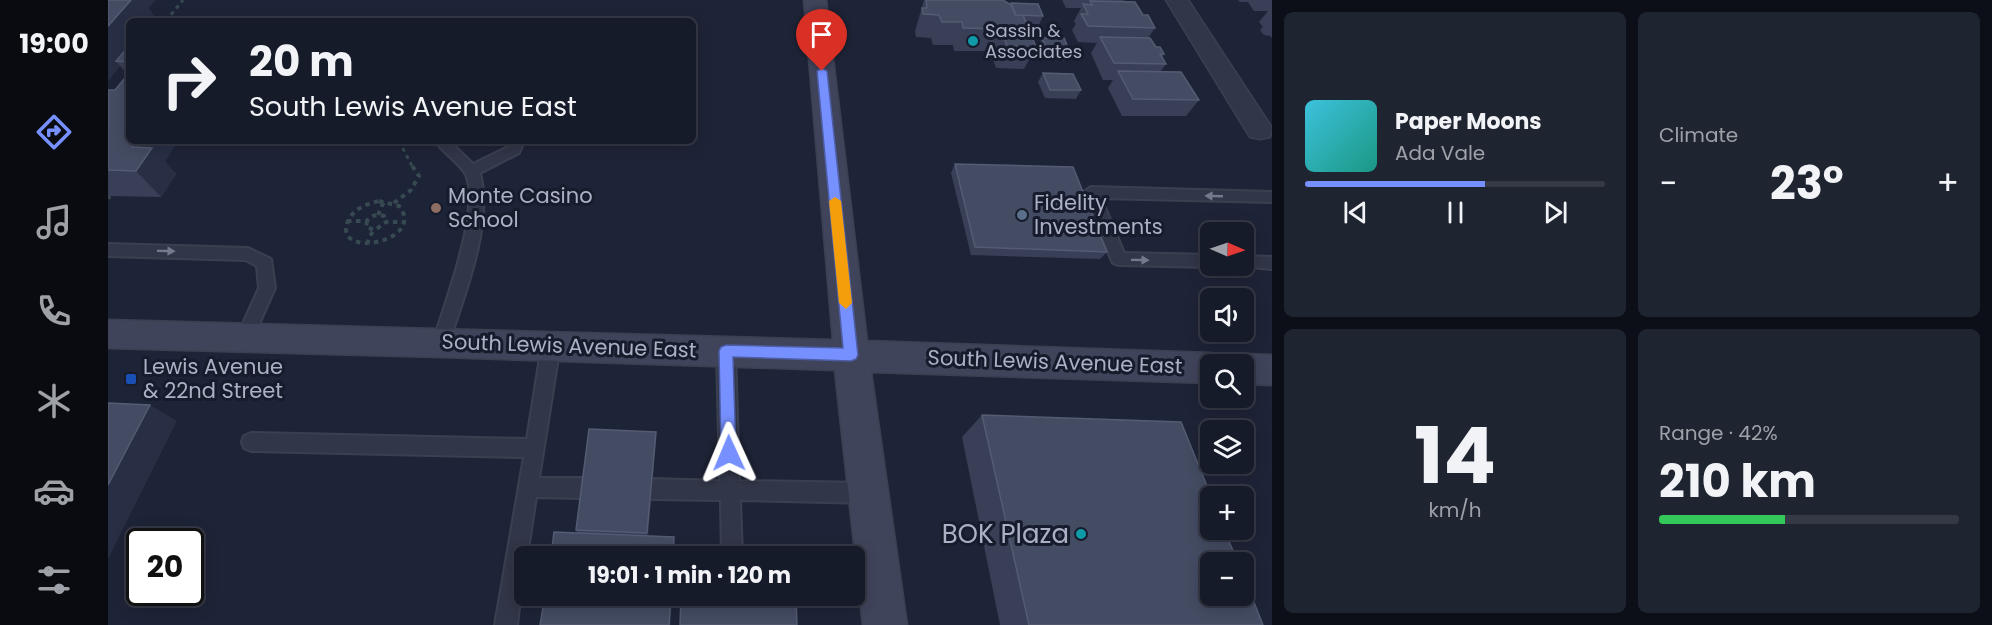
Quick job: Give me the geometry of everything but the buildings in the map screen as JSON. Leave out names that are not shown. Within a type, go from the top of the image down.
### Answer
[{"type":"main road","points":[[815,0],[851,355],[885,625]]},
{"type":"main road","name":"South Lewis Avenue East","points":[[108,334],[551,345],[1200,368]]},
{"type":"main road","points":[[1254,369],[1272,370]]},
{"type":"street","points":[[1177,0],[1266,130]]},
{"type":"street","points":[[1227,129],[1266,130]]},
{"type":"lane","points":[[441,342],[474,223],[477,187],[472,171],[456,159],[444,144]]},
{"type":"lane","points":[[472,171],[514,150],[516,144]]},
{"type":"lane","points":[[1200,261],[1119,259],[1091,192],[1272,197]]},
{"type":"lane","points":[[108,250],[248,254],[265,263],[267,288],[245,337]]},
{"type":"lane","points":[[1254,262],[1272,263]]},
{"type":"lane","points":[[506,625],[551,345]]},
{"type":"lane","points":[[726,351],[732,546]]},
{"type":"lane","points":[[251,442],[534,448]]},
{"type":"lane","points":[[528,487],[584,488]]},
{"type":"lane","points":[[652,489],[869,493]]},
{"type":"path","points":[[168,18],[183,0]]},
{"type":"path","points":[[394,203],[411,190],[419,176],[400,144]]},
{"type":"path","points":[[378,215],[384,201]]},
{"type":"path","points":[[384,201],[394,203],[401,209],[404,222],[400,229],[386,240],[367,244],[351,239],[347,234],[347,221],[360,208],[369,203],[384,201]]},
{"type":"path","points":[[386,222],[384,216],[378,215],[369,218],[366,227],[373,230],[386,222],[404,222]]},
{"type":"path","points":[[347,221],[367,221]]},
{"type":"path","points":[[367,244],[373,230]]},
{"type":"slow traffic","points":[[835,201],[846,303]]},
{"type":"place","name":"Sassin & Associates","points":[[973,41]]},
{"type":"place","name":"Monte Casino School","points":[[436,208]]},
{"type":"place","name":"Fidelity Investments","points":[[1022,215]]},
{"type":"place","name":"Lewis Avenue & 22nd Street","points":[[131,379]]},
{"type":"place","name":"BOK Plaza","points":[[1081,534]]},
{"type":"route","points":[[729,453],[726,351],[851,355],[822,71]]}]
